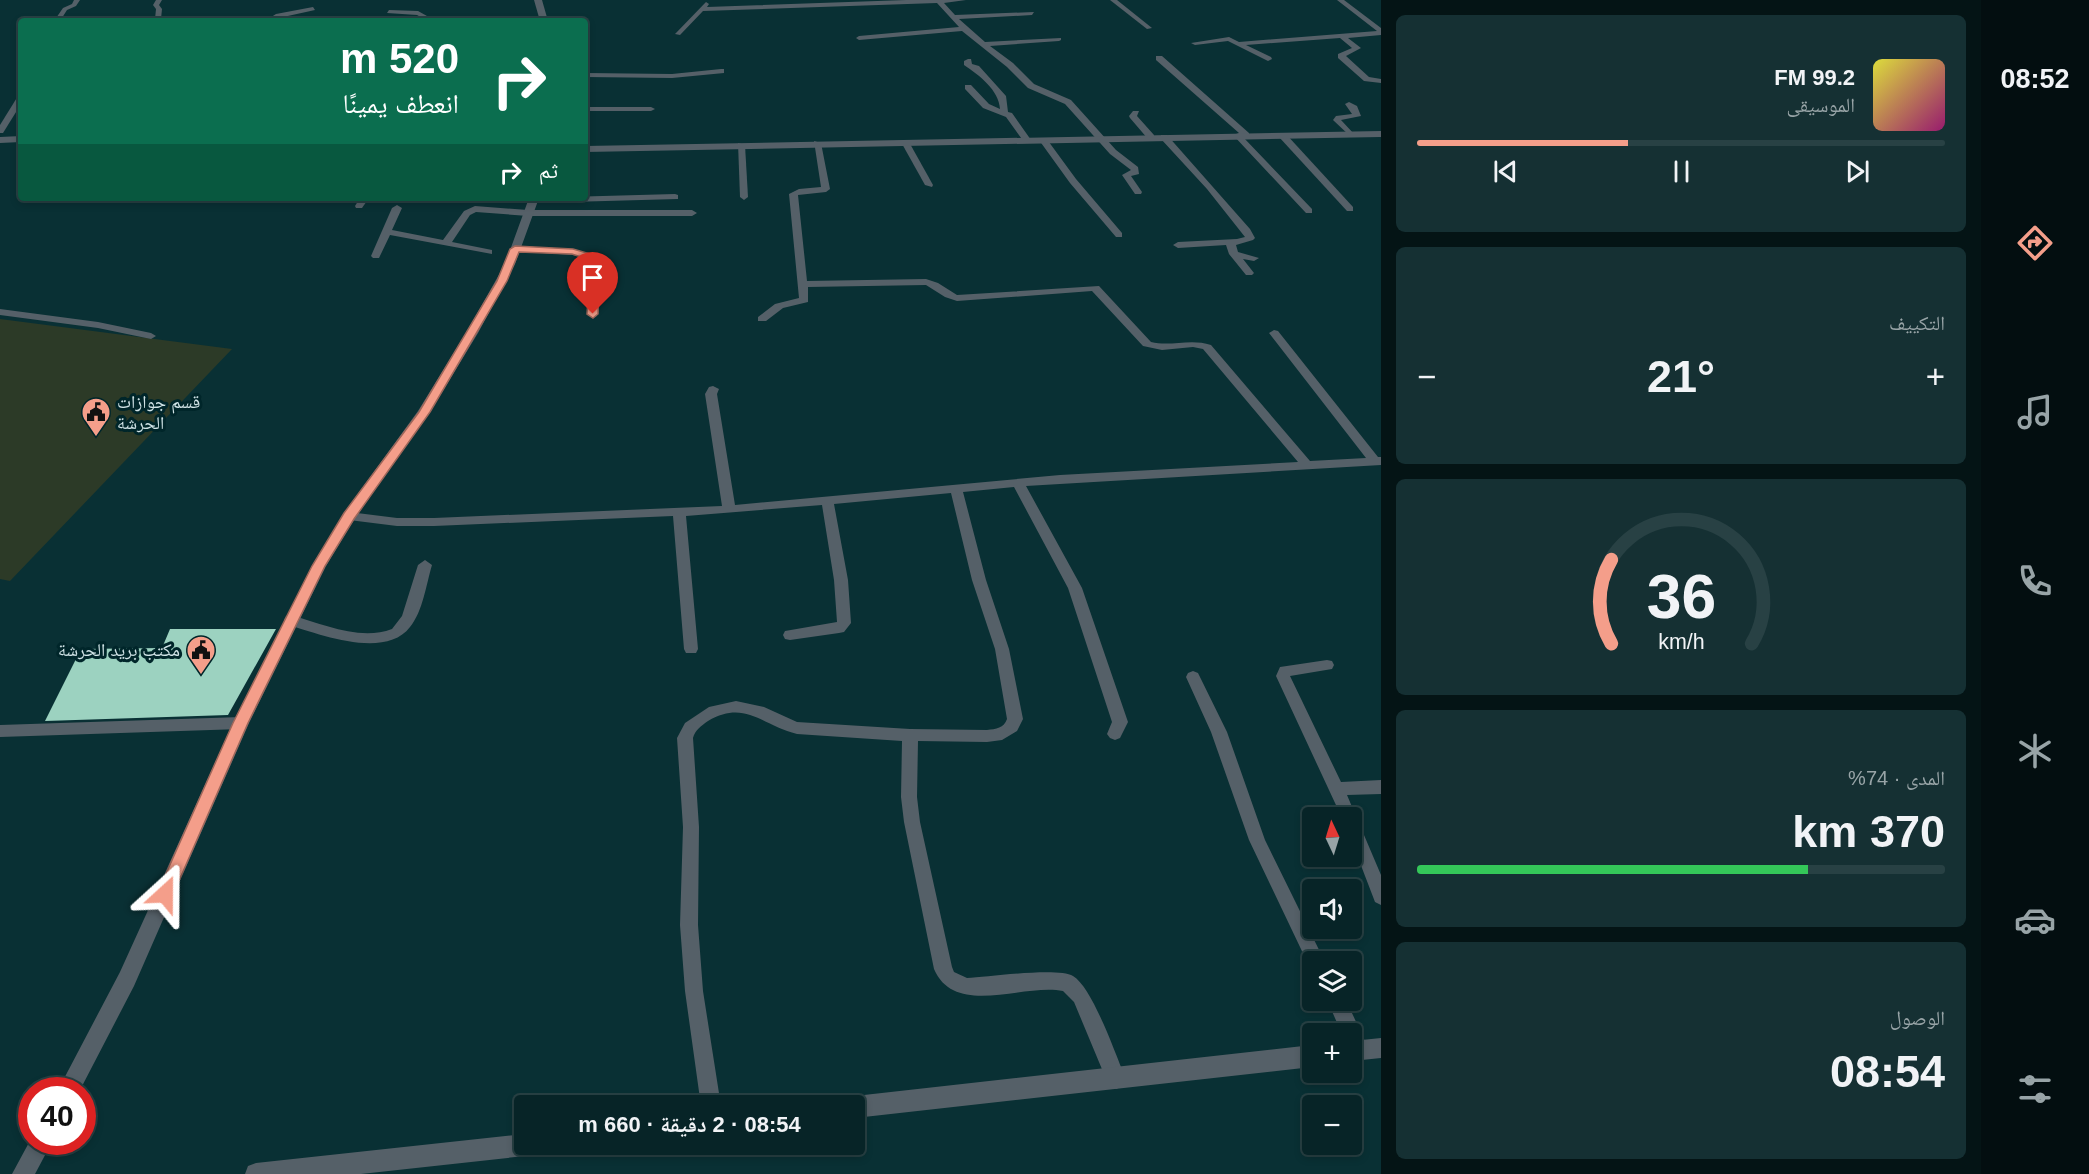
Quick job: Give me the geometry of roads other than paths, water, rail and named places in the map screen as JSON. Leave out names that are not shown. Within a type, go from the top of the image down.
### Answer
[{"type":"street","points":[[59,18],[65,9],[74,5],[77,0]]},
{"type":"street","points":[[158,18],[159,9],[156,5],[159,0]]},
{"type":"street","points":[[538,0],[543,18]]},
{"type":"street","points":[[678,34],[709,0]]},
{"type":"street","points":[[702,9],[963,0]]},
{"type":"street","points":[[1113,0],[1149,28]]},
{"type":"street","points":[[1340,0],[1381,32]]},
{"type":"street","points":[[939,1],[964,29],[1010,65],[1031,86],[1068,102],[1101,139],[1122,160],[1135,169],[1136,172],[1126,175],[1138,192]]},
{"type":"street","points":[[273,18],[278,15],[313,9]]},
{"type":"street","points":[[388,12],[418,13],[427,18]]},
{"type":"street","points":[[953,17],[1032,13]]},
{"type":"street","points":[[859,38],[964,29]]},
{"type":"street","points":[[1238,44],[1381,32]]},
{"type":"street","points":[[1342,36],[1357,48],[1341,57],[1367,79],[1381,81]]},
{"type":"street","points":[[982,44],[1059,39]]},
{"type":"street","points":[[1195,43],[1229,39],[1268,59]]},
{"type":"street","points":[[1159,58],[1241,135],[1309,211]]},
{"type":"street","points":[[968,61],[968,64],[976,68],[1003,98],[1004,112]]},
{"type":"street","points":[[588,75],[672,76],[721,70]]},
{"type":"street","points":[[968,87],[986,106],[1004,112],[1027,140]]},
{"type":"street","points":[[0,130],[18,103]]},
{"type":"street","points":[[1349,104],[1354,108],[1357,116],[1337,120],[1350,134]]},
{"type":"street","points":[[588,109],[651,110]]},
{"type":"street","points":[[1136,113],[1133,116],[1151,137]]},
{"type":"street","points":[[588,149],[1381,134]]},
{"type":"street","points":[[1282,135],[1350,209]]},
{"type":"street","points":[[1164,137],[1210,187],[1250,236],[1249,240],[1245,241],[1178,245]]},
{"type":"street","points":[[0,140],[18,139]]},
{"type":"street","points":[[1043,140],[1073,181],[1119,235]]},
{"type":"street","points":[[905,142],[929,185]]},
{"type":"street","points":[[762,319],[779,306],[804,300],[793,194],[826,189],[817,143]]},
{"type":"street","points":[[741,145],[744,197]]},
{"type":"street","points":[[446,243],[470,210],[532,204],[675,197]]},
{"type":"street","points":[[532,204],[692,213]]},
{"type":"street","points":[[76,1077],[128,979],[241,723],[291,620],[349,516],[424,412],[502,281],[532,204]]},
{"type":"street","points":[[376,256],[397,208]]},
{"type":"street","points":[[387,232],[489,252]]},
{"type":"street","points":[[1230,242],[1234,254],[1249,273]]},
{"type":"street","points":[[515,249],[573,252],[591,257],[595,269],[593,314]]},
{"type":"street","points":[[1234,254],[1254,258]]},
{"type":"street","points":[[803,284],[926,282],[934,284],[950,297],[957,298],[1095,288],[1147,344],[1159,347],[1199,344],[1208,347],[1307,465]]},
{"type":"street","points":[[0,312],[98,325],[152,336]]},
{"type":"street","points":[[1274,333],[1326,402],[1378,461]]},
{"type":"street","points":[[713,389],[711,394],[729,510]]},
{"type":"street","points":[[349,516],[397,522],[434,522],[680,513],[1158,472],[1378,461]]},
{"type":"street","points":[[1018,483],[1083,606],[1120,722],[1120,729],[1115,734]]},
{"type":"street","points":[[709,1095],[694,991],[688,925],[691,827],[685,738],[687,729],[692,723],[714,711],[738,706],[765,713],[792,727],[910,735],[1002,734],[1012,727],[1015,719],[1002,649],[979,580],[956,489]]},
{"type":"street","points":[[790,635],[839,628],[844,623],[841,580],[826,501]]},
{"type":"street","points":[[680,513],[691,649]]},
{"type":"street","points":[[291,620],[354,638],[372,638],[398,632],[406,625],[425,565]]},
{"type":"street","points":[[1326,665],[1285,671],[1283,676],[1345,807]]},
{"type":"street","points":[[1192,677],[1219,732],[1264,856],[1311,951]]},
{"type":"street","points":[[0,731],[241,723]]},
{"type":"street","points":[[910,735],[909,797],[912,822],[943,969],[948,978],[966,987],[1058,981],[1068,983],[1081,996],[1116,1080]]},
{"type":"street","points":[[1336,789],[1381,786]]},
{"type":"street","points":[[1362,848],[1381,897]]},
{"type":"street","points":[[1342,1011],[1364,1050]]},
{"type":"street","points":[[865,1106],[1116,1080],[1302,1057]]},
{"type":"street","points":[[256,1174],[514,1146]]},
{"type":"street","points":[[23,1174],[34,1155]]},
{"type":"place","name":"قسم جوازات الحرشة","points":[[96,438]]},
{"type":"place","name":"مكتب بريد الحرشة","points":[[201,676]]}]
